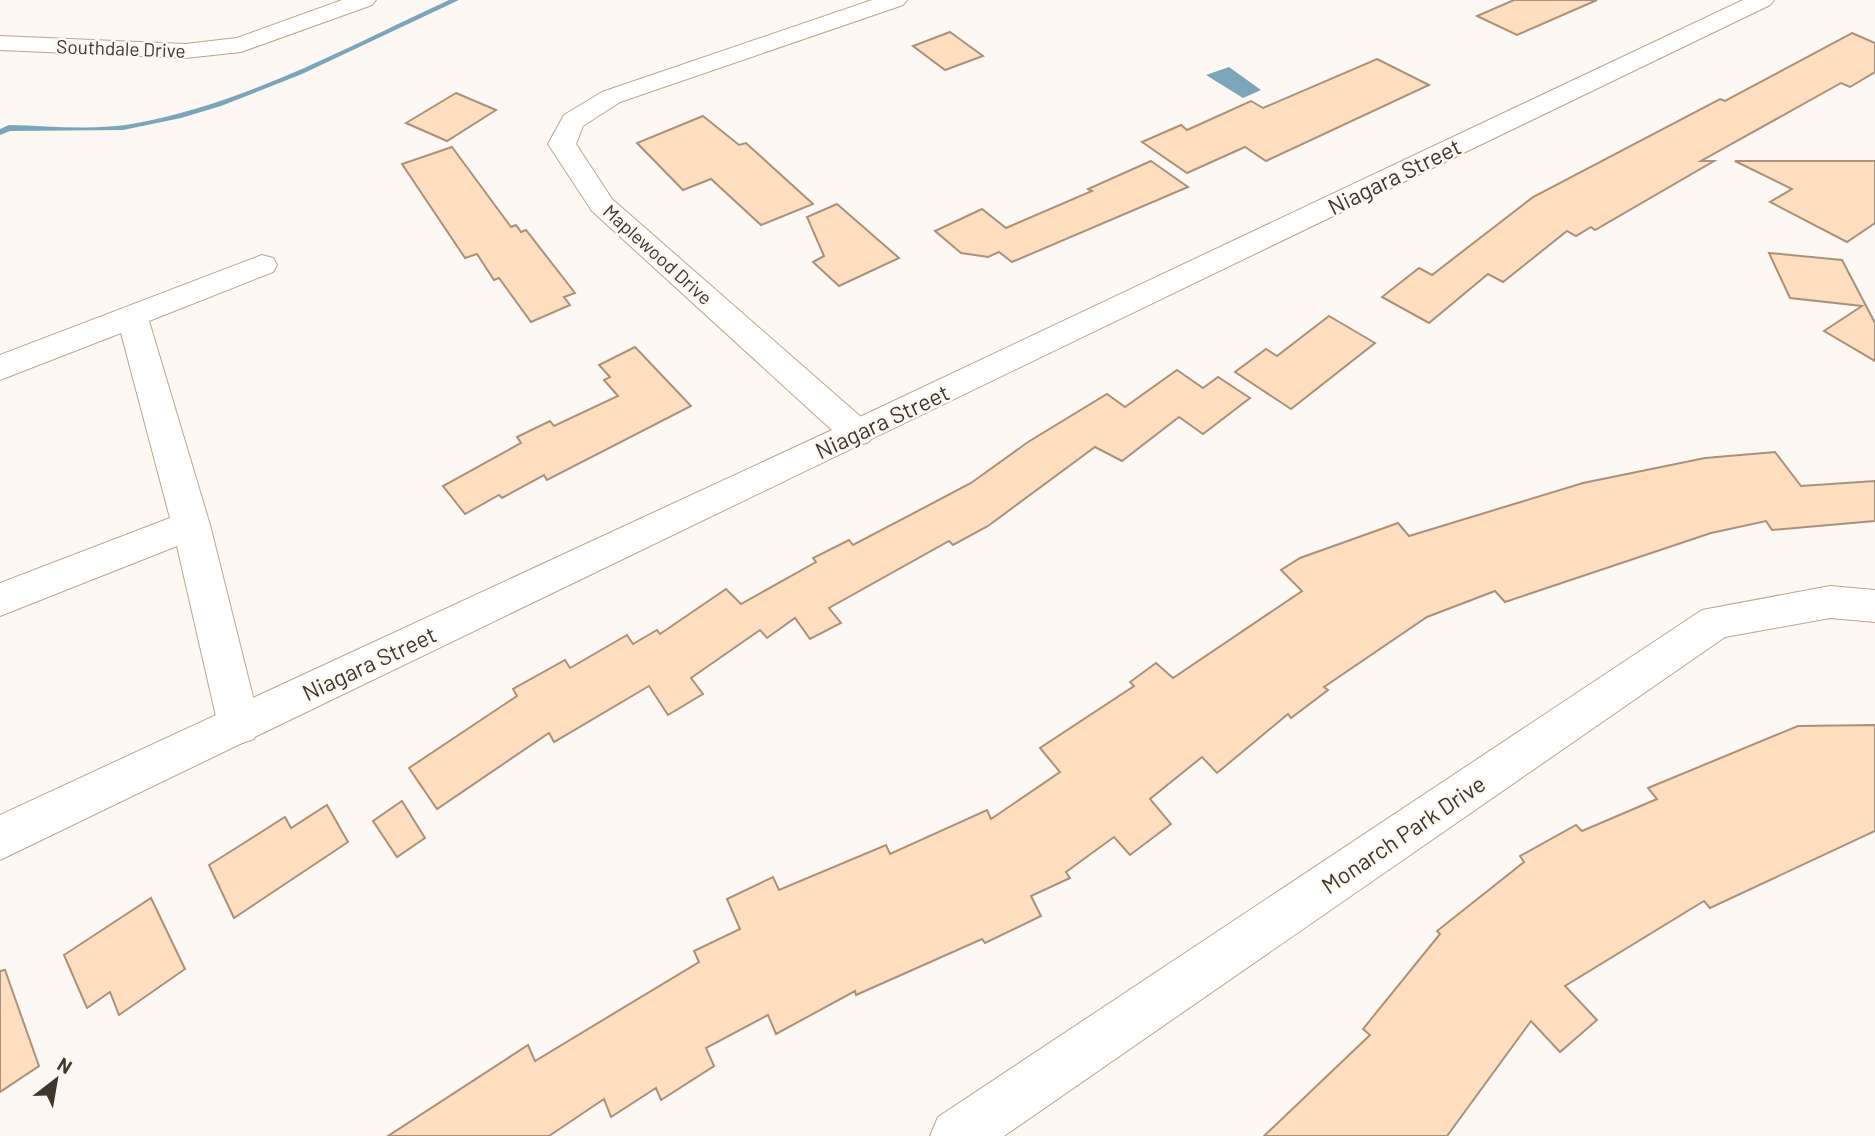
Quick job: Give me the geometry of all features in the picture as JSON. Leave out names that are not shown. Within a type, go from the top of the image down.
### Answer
[{"type":"street","name":"Southdale Drive","points":[[0,43],[185,51],[241,45],[364,0]]},
{"type":"street","name":"Maplewood Drive","points":[[857,433],[602,205],[562,144],[565,128],[580,114],[611,97],[895,0]]},
{"type":"street","name":"Niagara Street","points":[[0,838],[857,433],[1762,0]]},
{"type":"street","points":[[0,368],[262,265]]},
{"type":"street","points":[[132,316],[191,526],[239,725]]},
{"type":"street","points":[[0,600],[191,526]]},
{"type":"street","name":"Monarch Park Drive","points":[[957,1136],[1716,622],[1829,602],[1875,606]]},
{"type":"water","points":[[1229,67],[1261,90],[1243,98],[1206,75]]},
{"type":"building","points":[[1514,0],[1597,0],[1517,35],[1477,16]]},
{"type":"building","points":[[950,32],[983,56],[945,70],[913,46]]},
{"type":"building","points":[[1852,33],[1875,43],[1875,72],[1850,87],[1841,83],[1701,161],[1714,161],[1595,230],[1591,227],[1576,236],[1567,231],[1503,282],[1488,274],[1429,323],[1382,297],[1419,268],[1432,275],[1533,197],[1720,99],[1725,101]]},
{"type":"building","points":[[1377,59],[1429,85],[1266,161],[1245,147],[1187,173],[1142,142],[1181,125],[1187,130],[1251,101],[1263,108]]},
{"type":"building","points":[[456,93],[496,110],[447,141],[406,123]]},
{"type":"building","points":[[703,116],[739,145],[746,143],[813,204],[761,225],[711,179],[683,190],[637,143]]},
{"type":"building","points":[[452,147],[511,227],[516,225],[521,232],[526,230],[575,293],[564,297],[570,305],[531,322],[499,278],[494,280],[477,254],[465,258],[402,164]]},
{"type":"building","points":[[1151,161],[1188,187],[1012,262],[999,252],[988,257],[961,253],[935,231],[982,209],[1006,228],[1092,191],[1088,189]]},
{"type":"building","points":[[1735,161],[1875,161],[1875,223],[1847,242],[1770,202],[1792,189]]},
{"type":"building","points":[[837,204],[899,258],[839,286],[813,262],[824,256],[807,217]]},
{"type":"building","points":[[1769,253],[1842,260],[1875,323],[1875,361],[1824,331],[1862,306],[1790,298]]},
{"type":"building","points":[[1329,316],[1375,343],[1291,409],[1235,372],[1266,349],[1277,356]]},
{"type":"building","points":[[635,347],[691,406],[547,480],[544,475],[465,514],[443,486],[521,443],[517,437],[550,421],[554,426],[618,396],[604,380],[610,377],[599,365]]},
{"type":"building","points":[[1177,370],[1203,388],[1218,377],[1250,398],[1203,434],[1179,417],[1122,461],[1095,447],[988,526],[953,545],[949,541],[829,608],[841,623],[810,639],[795,618],[767,638],[760,630],[691,678],[703,694],[668,715],[649,686],[554,742],[549,733],[437,809],[409,768],[517,696],[513,689],[565,660],[570,668],[627,635],[633,644],[657,630],[660,634],[726,589],[741,604],[816,562],[813,558],[849,540],[853,545],[971,483],[1028,442],[1107,394],[1125,407]]},
{"type":"building","points":[[1775,452],[1801,486],[1875,481],[1875,521],[1772,530],[1766,521],[1711,533],[1505,602],[1495,591],[1427,617],[1324,687],[1328,690],[1291,718],[1288,714],[1217,773],[1202,757],[1150,799],[1171,824],[1130,855],[1114,837],[1066,872],[1070,878],[1031,896],[1041,916],[985,943],[982,939],[856,995],[855,991],[776,1034],[768,1015],[706,1048],[714,1066],[661,1100],[656,1088],[611,1117],[604,1099],[549,1136],[388,1136],[528,1045],[535,1061],[699,962],[694,951],[740,929],[727,899],[773,877],[779,890],[886,845],[890,854],[987,810],[991,819],[1060,772],[1040,748],[1134,686],[1130,682],[1156,663],[1173,678],[1302,591],[1281,570],[1300,558],[1398,523],[1409,536],[1583,483],[1705,458]]},
{"type":"building","points":[[1875,725],[1875,831],[1710,908],[1704,901],[1565,986],[1597,1020],[1560,1052],[1531,1021],[1447,1136],[1264,1136],[1370,1035],[1363,1029],[1440,934],[1437,931],[1524,862],[1520,856],[1576,825],[1582,831],[1657,799],[1648,788],[1798,726]]},
{"type":"building","points":[[402,801],[425,838],[397,857],[373,821]]},
{"type":"building","points":[[327,805],[348,842],[234,918],[209,865],[285,817],[291,828]]},
{"type":"building","points":[[151,898],[185,969],[119,1015],[110,992],[87,1008],[64,955]]},
{"type":"building","points":[[5,970],[39,1066],[0,1092],[0,971]]},
{"type":"waterway","points":[[0,132],[9,128],[123,128],[178,116],[259,89],[455,0]]}]
